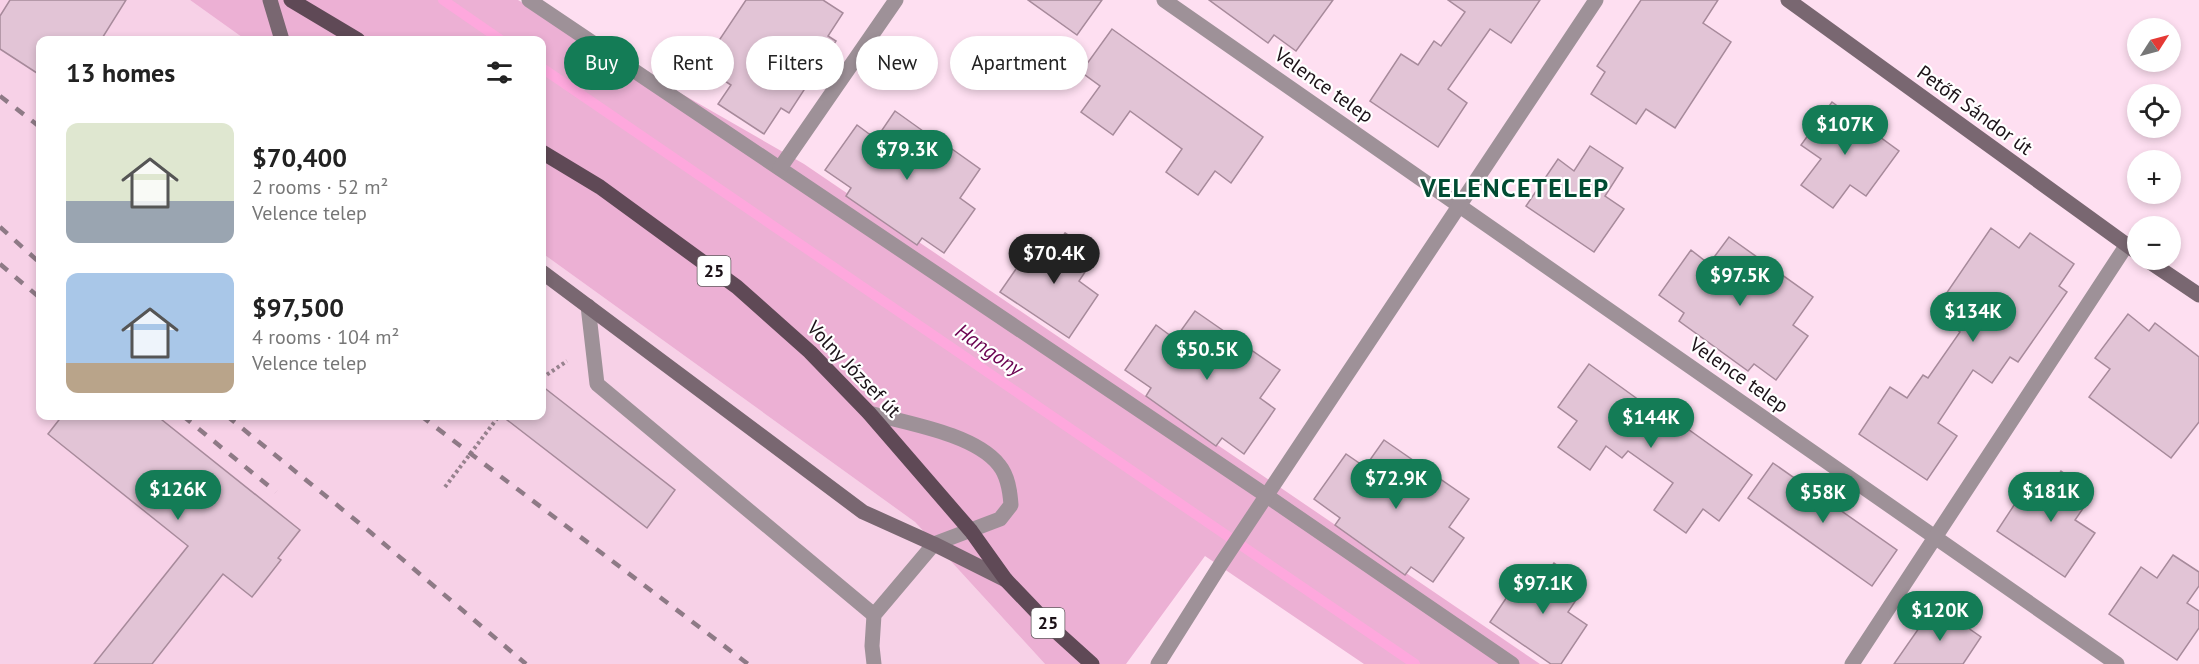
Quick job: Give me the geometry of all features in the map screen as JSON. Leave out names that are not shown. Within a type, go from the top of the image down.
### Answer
[{"type":"main road","points":[[291,0],[351,36]]},
{"type":"main road","name":"Volny József út","points":[[546,154],[600,187],[737,287],[810,352],[869,413],[971,531],[1006,580],[1051,627],[1092,664]]},
{"type":"street","points":[[270,0],[281,36]]},
{"type":"street","points":[[529,0],[1267,496],[1512,664]]},
{"type":"street","points":[[780,168],[897,0]]},
{"type":"street","name":"Velence telep","points":[[1164,0],[2116,664]]},
{"type":"street","points":[[1158,664],[1221,564],[1596,0]]},
{"type":"street","name":"Petőfi Sándor út","points":[[1788,0],[2127,245]]},
{"type":"street","points":[[1852,664],[2127,256]]},
{"type":"street","points":[[2162,270],[2199,295]]},
{"type":"street","points":[[546,275],[863,512],[1006,580]]},
{"type":"street","points":[[588,306],[597,384],[874,615]]},
{"type":"street","points":[[869,413],[945,433],[975,445],[999,465],[1009,486],[1011,505],[1000,519],[934,544],[874,615],[872,646],[874,664]]},
{"type":"path","points":[[445,487],[496,420]]},
{"type":"shaded area","points":[[0,0],[190,0],[240,36],[36,36],[36,420],[546,420],[546,256],[915,522],[1045,664],[0,664]]},
{"type":"shaded area","points":[[190,0],[518,0],[581,36],[564,36],[564,90],[639,90],[639,69],[651,76],[651,90],[675,90],[804,164],[1540,664],[1364,664],[1205,556],[1126,664],[1045,664],[915,522],[546,256],[546,36],[240,36]]},
{"type":"building","points":[[10,0],[126,0],[104,36],[36,36],[36,72],[0,49],[0,16]]},
{"type":"building","points":[[746,0],[823,0],[843,13],[828,36],[746,36],[746,90],[804,90],[789,113],[781,108],[764,134],[718,104],[728,90],[734,90],[734,36],[722,36]]},
{"type":"building","points":[[1028,0],[1102,0],[1077,35]]},
{"type":"building","points":[[1209,0],[1333,0],[1296,51],[1274,35],[1268,43]]},
{"type":"building","points":[[1448,0],[1540,0],[1511,43],[1490,29],[1448,89],[1467,103],[1438,147],[1370,101],[1401,54],[1418,65],[1434,41],[1441,46],[1465,12]]},
{"type":"building","points":[[1641,0],[1718,0],[1703,23],[1731,42],[1675,128],[1646,109],[1636,124],[1591,94],[1605,72],[1597,66]]},
{"type":"building","points":[[1112,29],[1263,137],[1231,183],[1215,171],[1198,195],[1166,172],[1182,149],[1130,111],[1113,135],[1081,112],[1100,86],[1088,77],[1088,62]]},
{"type":"building","points":[[1832,102],[1899,151],[1866,196],[1850,185],[1833,208],[1801,185],[1821,159],[1801,145]]},
{"type":"building","points":[[895,111],[980,169],[960,198],[975,209],[944,253],[922,238],[917,245],[846,196],[851,188],[825,170],[857,125],[876,139]]},
{"type":"building","points":[[1590,146],[1623,168],[1605,196],[1624,209],[1594,252],[1526,206],[1558,159],[1574,171]]},
{"type":"building","points":[[1991,228],[2019,248],[2030,233],[2074,264],[2059,286],[2067,292],[2018,362],[2010,357],[1992,383],[1973,370],[1938,423],[1957,436],[1927,480],[1859,434],[1890,387],[1907,398],[1923,375],[1928,378],[1960,332],[1933,313]]},
{"type":"building","points":[[1065,233],[1097,254],[1079,281],[1098,295],[1069,338],[1000,292],[1032,246],[1048,257]]},
{"type":"building","points":[[1729,237],[1813,297],[1793,325],[1808,336],[1776,380],[1754,364],[1748,371],[1679,321],[1684,313],[1659,295],[1691,250],[1709,264]]},
{"type":"building","points":[[1195,311],[1280,370],[1260,398],[1275,409],[1244,454],[1222,438],[1216,446],[1146,396],[1151,388],[1125,370],[1156,325],[1175,339]]},
{"type":"building","points":[[2128,314],[2149,331],[2155,323],[2199,357],[2199,422],[2171,458],[2089,397],[2110,369],[2095,358]]},
{"type":"building","points":[[1589,364],[1682,431],[1685,427],[1752,475],[1719,521],[1703,509],[1686,533],[1654,510],[1673,483],[1628,451],[1622,458],[1606,446],[1590,470],[1558,447],[1577,421],[1558,407]]},
{"type":"building","points":[[546,389],[675,490],[647,528],[507,420],[546,420]]},
{"type":"building","points":[[59,420],[162,420],[300,530],[278,558],[281,560],[252,597],[223,574],[152,664],[94,664],[188,546],[48,434]]},
{"type":"building","points":[[1384,440],[1469,499],[1449,527],[1464,538],[1433,582],[1411,567],[1405,575],[1335,525],[1340,518],[1314,499],[1346,454],[1365,467]]},
{"type":"building","points":[[1773,463],[1897,550],[1872,586],[1748,498]]},
{"type":"building","points":[[2061,471],[2093,494],[2075,520],[2095,533],[2065,577],[1997,531],[2028,484],[2045,495]]},
{"type":"building","points":[[2173,555],[2199,572],[2199,586],[2187,603],[2199,611],[2199,628],[2177,660],[2109,614],[2141,567],[2157,578]]},
{"type":"building","points":[[1554,563],[1586,585],[1568,612],[1587,625],[1561,664],[1551,664],[1490,622],[1521,576],[1537,587]]},
{"type":"building","points":[[1935,605],[1981,637],[1963,664],[1894,664]]},
{"type":"waterway","name":"Hangony","points":[[443,0],[495,36]]},
{"type":"waterway","name":"Hangony","points":[[546,71],[1415,664]]},
{"type":"railway","points":[[0,96],[36,124]]},
{"type":"railway","points":[[0,227],[36,259]]},
{"type":"railway","points":[[0,264],[36,295]]},
{"type":"railway","points":[[188,420],[276,492]]},
{"type":"railway","points":[[232,420],[369,531],[526,664]]},
{"type":"railway","points":[[426,420],[748,664]]},
{"type":"district","name":"VELENCETELEP","points":[[1515,188]]}]
